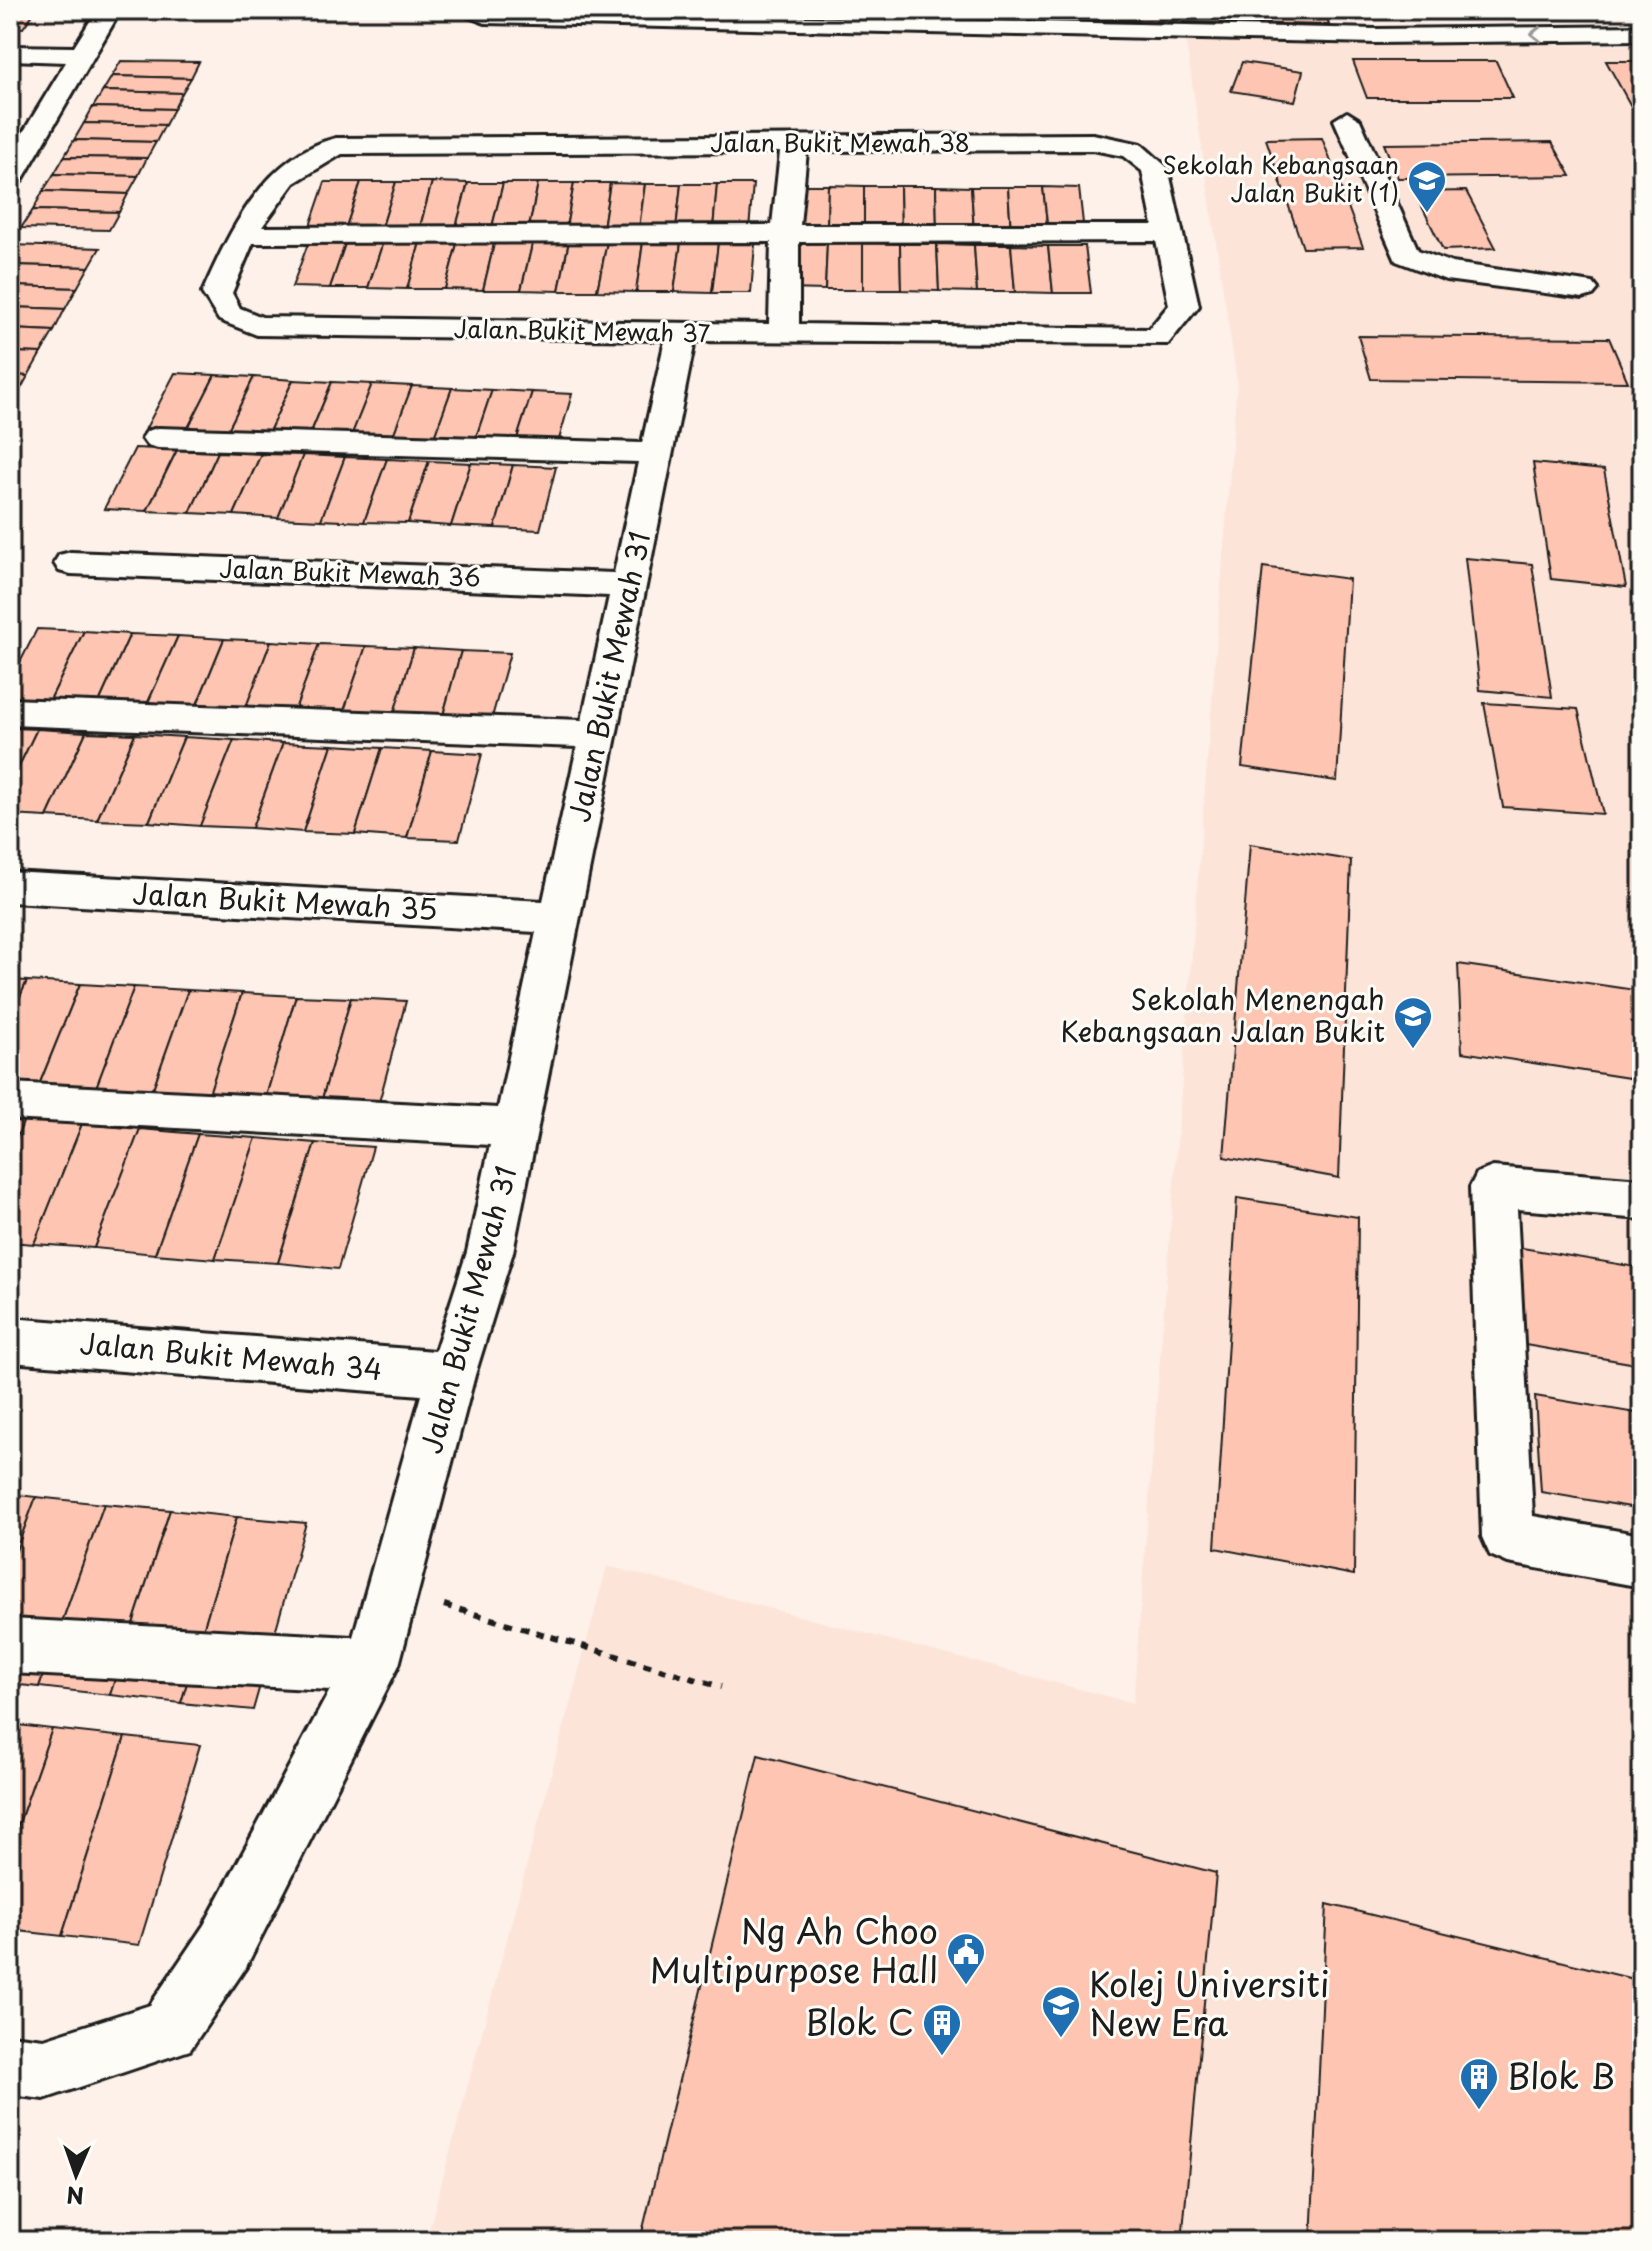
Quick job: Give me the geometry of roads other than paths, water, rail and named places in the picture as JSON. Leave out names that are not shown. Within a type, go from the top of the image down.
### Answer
[{"type":"street","points":[[10,177],[109,10]]},
{"type":"street","points":[[472,10],[485,16],[1376,36],[1642,33]]},
{"type":"street","points":[[1369,10],[1376,36]]},
{"type":"street","points":[[10,53],[83,55]]},
{"type":"street","points":[[1347,120],[1406,255],[1446,271],[1583,289]]},
{"type":"street","name":"Jalan Bukit Mewah 38","points":[[336,146],[1093,142],[1132,150],[1155,168],[1184,306],[1157,338]]},
{"type":"street","points":[[784,335],[785,235],[794,144]]},
{"type":"street","name":"Jalan Bukit Mewah 37","points":[[336,146],[284,177],[242,235],[217,293],[229,314],[257,326],[1157,338]]},
{"type":"street","points":[[242,235],[1168,233]]},
{"type":"street","name":"Jalan Bukit Mewah 31","points":[[10,2065],[44,2069],[169,2029],[225,1946],[372,1665],[451,1375],[490,1252],[681,334]]},
{"type":"street","points":[[158,438],[656,453]]},
{"type":"street","name":"Jalan Bukit Mewah 36","points":[[71,563],[630,585]]},
{"type":"street","points":[[10,712],[598,734]]},
{"type":"street","name":"Jalan Bukit Mewah 35","points":[[10,887],[560,918]]},
{"type":"street","points":[[10,1101],[516,1128]]},
{"type":"street","points":[[1642,1199],[1493,1187],[1508,1537],[1642,1561]]},
{"type":"street","name":"Jalan Bukit Mewah 34","points":[[10,1340],[451,1375]]},
{"type":"street","points":[[10,1646],[372,1665]]},
{"type":"place","name":"Sekolah Kebangsaan Jalan Bukit (1)","points":[[1427,214]]},
{"type":"place","name":"Sekolah Menengah Kebangsaan Jalan Bukit","points":[[1413,1050]]},
{"type":"place","name":"Ng Ah Choo Multipurpose Hall","points":[[966,1986]]},
{"type":"place","name":"Kolej Universiti New Era","points":[[1061,2039]]},
{"type":"place","name":"Blok C","points":[[942,2057]]},
{"type":"place","name":"Blok B","points":[[1479,2111]]}]
